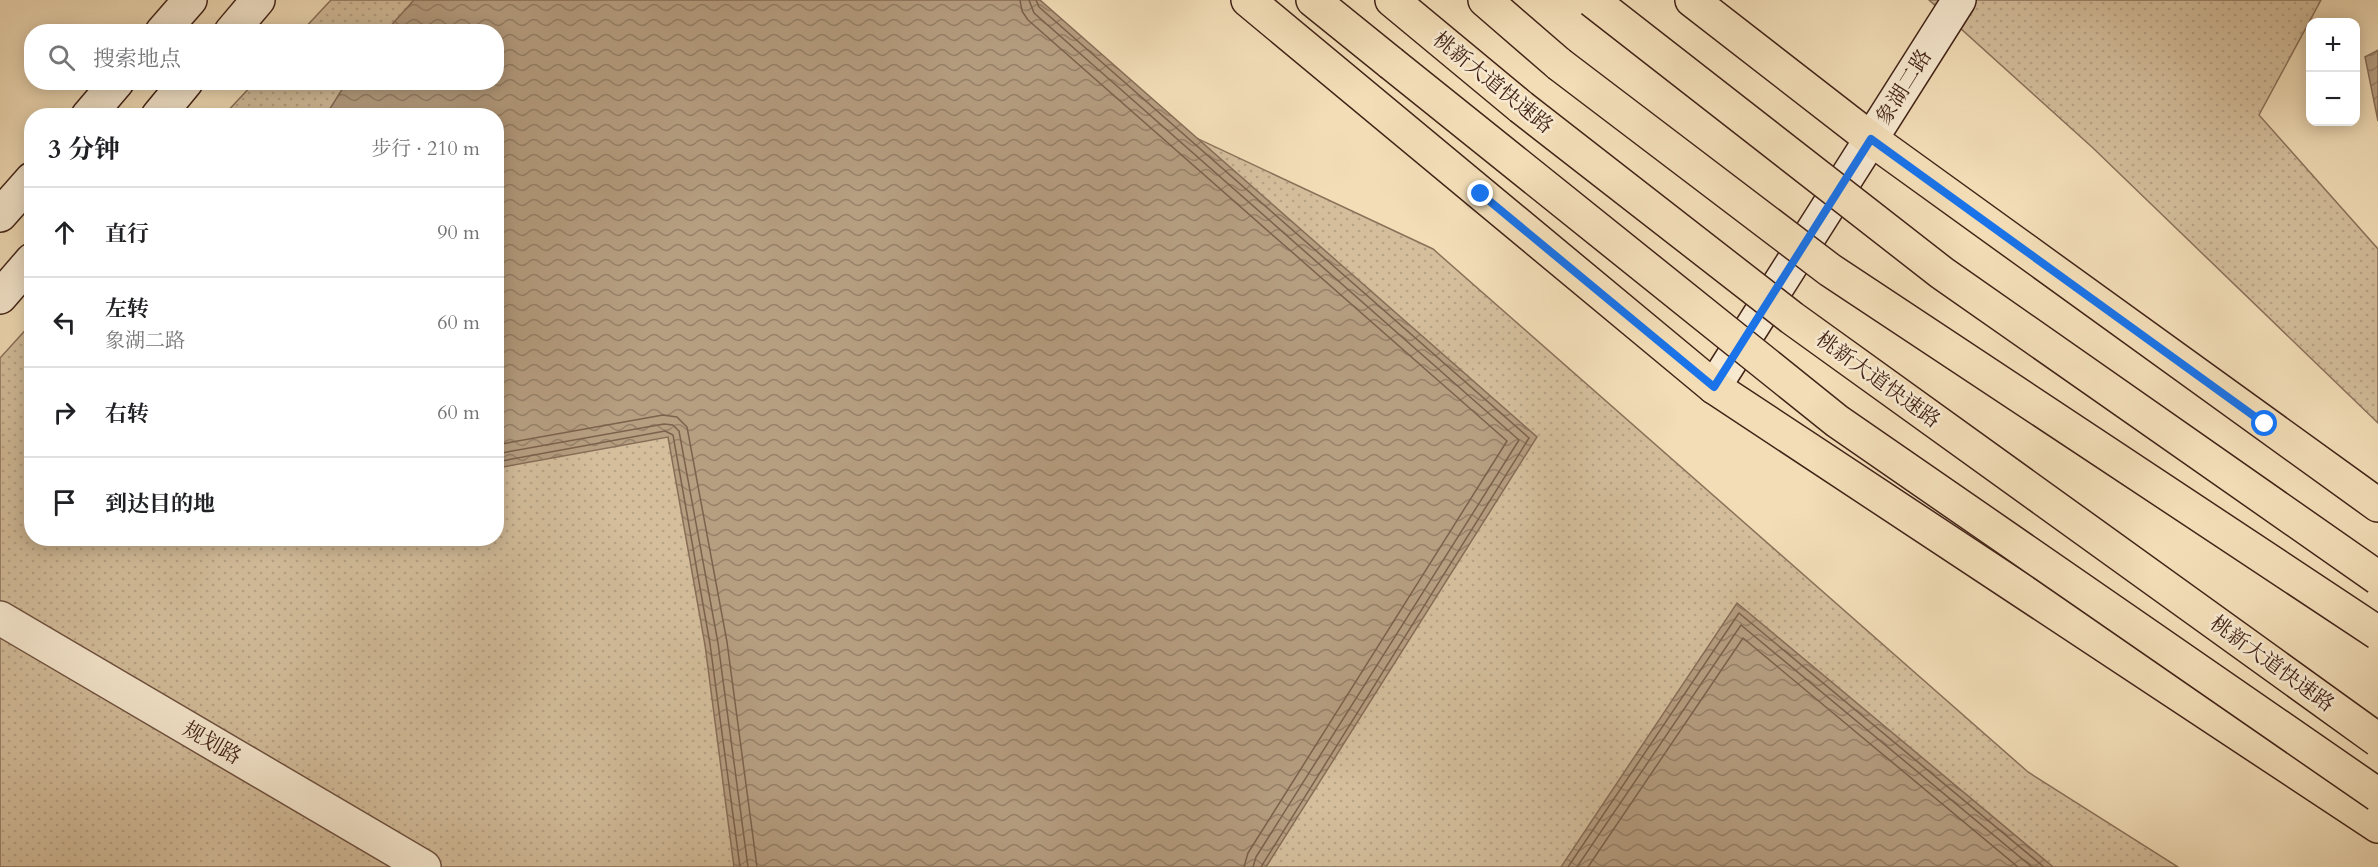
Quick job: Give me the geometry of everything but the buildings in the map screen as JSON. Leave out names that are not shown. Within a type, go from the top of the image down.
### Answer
[{"type":"main road","points":[[1248,0],[1714,387],[2378,826]]},
{"type":"main road","points":[[1313,0],[1837,421],[2378,795]]},
{"type":"main road","name":"桃新大道快速路","points":[[1392,0],[1521,107],[1792,318],[2378,740]]},
{"type":"main road","points":[[1485,0],[1559,64],[1830,270],[2378,633]]},
{"type":"main road","points":[[1592,0],[1941,273],[2378,578]]},
{"type":"main road","points":[[1692,0],[1871,139],[2378,505]]},
{"type":"street","points":[[169,24],[190,0]]},
{"type":"street","points":[[238,24],[258,0]]},
{"type":"street","name":"象湖二路","points":[[1714,387],[1959,0]]},
{"type":"street","points":[[95,108],[110,90]]},
{"type":"street","points":[[165,108],[179,90]]},
{"type":"street","points":[[0,215],[24,188]]},
{"type":"street","points":[[0,297],[24,269]]},
{"type":"street","name":"规划路","points":[[0,618],[424,867]]},
{"type":"shaded area","points":[[331,0],[902,0],[1433,249],[2028,772],[2178,867],[0,867],[0,358],[24,332],[24,546],[504,546],[504,108],[231,108],[247,90],[504,90],[504,24],[309,24]]},
{"type":"shaded area","points":[[1929,0],[2321,0],[2311,18],[2306,18],[2306,28],[2259,115],[2378,249],[2378,423],[2093,148]]},
{"type":"water","points":[[414,0],[1040,0],[1537,437],[1266,867],[734,867],[705,645],[668,437],[504,467],[504,108],[330,108],[342,90],[504,90],[504,24],[392,24]]},
{"type":"water","points":[[2378,50],[2378,121],[2365,57]]},
{"type":"water","points":[[1737,603],[2052,866],[2053,867],[1561,867]]},
{"type":"route","points":[[1481,194],[1714,387],[1871,139],[2265,424]]}]
